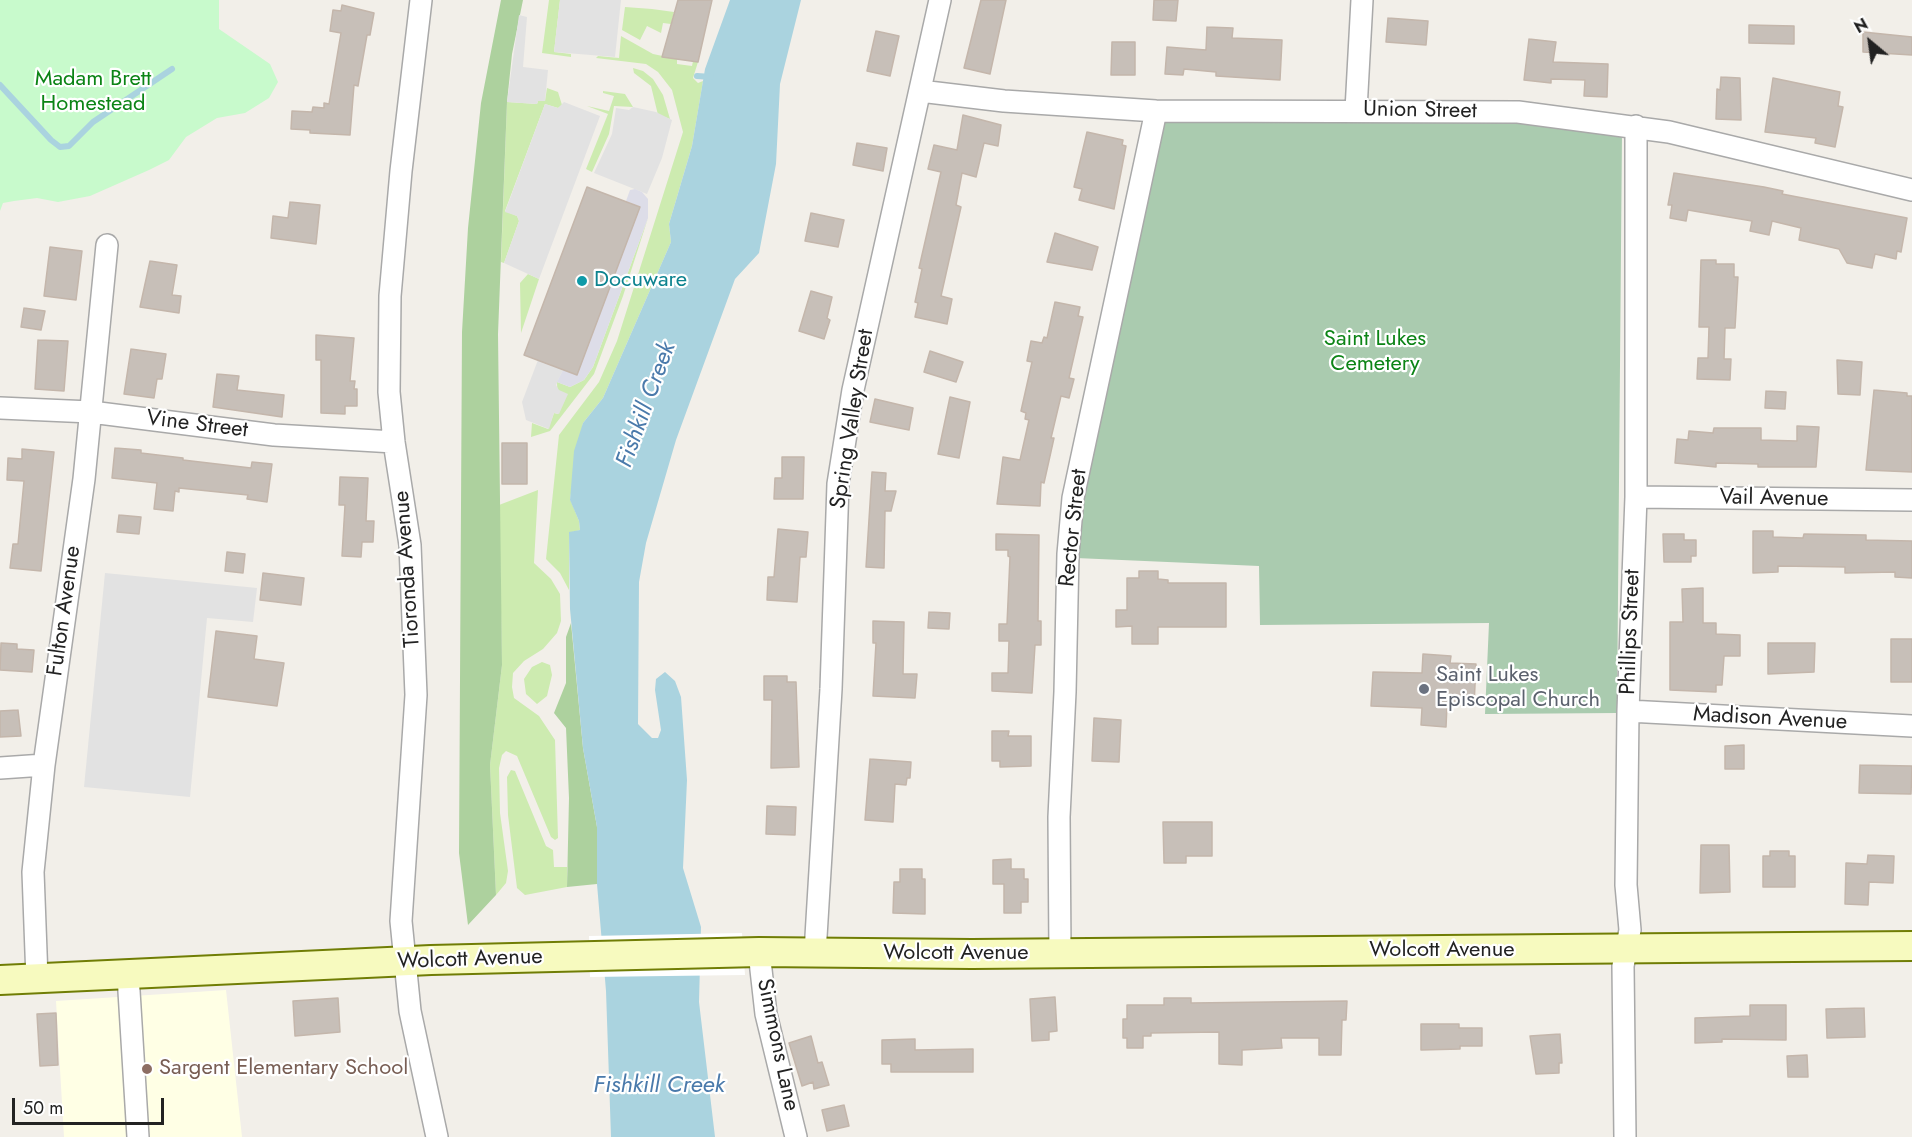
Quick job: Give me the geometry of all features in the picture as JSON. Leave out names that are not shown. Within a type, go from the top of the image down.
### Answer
[{"type":"main road","name":"Wolcott Avenue","points":[[0,980],[497,958],[751,953],[1060,953],[1912,946]]},
{"type":"street","name":"Tioronda Avenue","points":[[421,0],[401,171],[390,296],[389,392],[394,442],[410,545],[416,695],[401,913],[417,961],[411,1011],[437,1137]]},
{"type":"street","name":"Spring Valley Street","points":[[815,953],[831,689],[838,484],[853,390],[940,0]]},
{"type":"street","points":[[1356,110],[1362,0]]},
{"type":"street","name":"Union Street","points":[[920,91],[1004,101],[1156,111],[1518,112],[1636,126],[1683,135],[1912,190]]},
{"type":"street","name":"Rector Street","points":[[1060,953],[1059,817],[1068,554],[1073,498],[1156,111]]},
{"type":"street","name":"Phillips Street","points":[[1625,1137],[1624,948],[1630,930],[1626,885],[1628,711],[1636,497],[1636,126]]},
{"type":"street","name":"Fulton Avenue","points":[[37,979],[33,872],[44,765],[91,412],[107,245]]},
{"type":"street","name":"Vine Street","points":[[0,408],[91,412],[274,435],[394,442]]},
{"type":"street","name":"Vail Avenue","points":[[1636,497],[1912,500]]},
{"type":"street","name":"Madison Avenue","points":[[1628,711],[1912,726]]},
{"type":"street","points":[[0,768],[44,765]]},
{"type":"street","name":"Simmons Lane","points":[[751,953],[796,1137]]},
{"type":"street","points":[[128,975],[138,1137]]},
{"type":"shaded area","points":[[560,0],[621,0],[615,57],[554,52]]},
{"type":"shaded area","points":[[519,15],[527,17],[523,67],[548,70],[545,101],[538,101],[537,104],[507,102]]},
{"type":"shaded area","points":[[564,102],[600,116],[539,279],[504,263],[519,221],[517,216],[505,212],[545,104],[558,108]]},
{"type":"shaded area","points":[[633,107],[656,112],[672,120],[662,158],[647,194],[594,173],[612,134],[616,108],[629,110]]},
{"type":"shaded area","points":[[635,189],[642,192],[648,199],[648,218],[593,367],[584,380],[570,387],[557,382],[563,370],[577,375],[640,207],[626,201],[630,190]]},
{"type":"shaded area","points":[[538,360],[563,370],[556,385],[559,390],[568,394],[559,414],[554,413],[549,429],[526,420],[522,402]]},
{"type":"shaded area","points":[[105,573],[257,588],[253,622],[207,618],[190,797],[84,787]]},
{"type":"shaded area","name":"Sargent Elementary School","points":[[226,990],[242,1137],[64,1137],[56,1001]]},
{"type":"green space","name":"Madam Brett Homestead","points":[[0,0],[219,0],[219,29],[270,64],[278,82],[269,98],[245,113],[217,118],[186,137],[169,160],[149,170],[90,196],[58,202],[37,198],[14,201],[3,203],[0,211]]},
{"type":"green space","points":[[501,0],[523,0],[512,54],[507,102],[498,334],[502,665],[490,765],[496,895],[468,925],[459,853],[462,332],[468,228],[481,103]]},
{"type":"green space","points":[[549,0],[560,0],[554,52],[571,54],[571,57],[542,53]]},
{"type":"green space","points":[[625,7],[674,12],[671,24],[663,23],[661,33],[647,26],[640,40],[622,30]]},
{"type":"green space","points":[[621,36],[653,54],[677,59],[677,64],[692,66],[693,61],[698,62],[693,78],[698,83],[703,81],[692,146],[669,224],[671,242],[603,398],[583,423],[570,499],[579,521],[580,530],[569,533],[569,590],[560,573],[546,559],[559,435],[599,382],[617,341],[683,132],[672,90],[658,72],[646,64],[596,58],[598,56],[619,58]]},
{"type":"green space","points":[[633,68],[643,71],[653,79],[663,95],[670,119],[658,115],[651,86],[634,73]]},
{"type":"green space","points":[[547,88],[558,92],[562,105],[558,108],[545,104],[505,211],[517,216],[519,221],[504,263],[501,262],[507,102],[537,104],[538,101],[545,101]]},
{"type":"green space","points":[[603,91],[625,94],[633,107],[614,106],[609,134],[592,172],[586,169],[608,114],[587,106],[609,111],[614,96],[603,93]]},
{"type":"green space","name":"Saint Lukes Cemetery","points":[[1156,111],[1518,112],[1622,132],[1617,713],[1485,714],[1489,623],[1260,625],[1259,566],[1076,558],[1084,479]]},
{"type":"green space","points":[[648,218],[623,296],[594,374],[550,431],[531,437],[532,423],[548,429],[554,413],[558,414],[557,382],[570,387],[584,380],[593,367]]},
{"type":"green space","points":[[528,274],[539,279],[521,333],[520,283]]},
{"type":"green space","points":[[538,490],[534,563],[551,579],[560,594],[561,621],[557,633],[543,649],[524,661],[513,673],[512,687],[514,698],[539,716],[555,740],[558,838],[555,840],[551,837],[517,756],[506,751],[502,755],[499,768],[500,813],[508,871],[506,883],[496,895],[490,765],[502,665],[499,505]]},
{"type":"green space","points":[[571,623],[583,748],[597,827],[597,884],[567,887],[569,798],[566,728],[554,713],[566,683],[566,637]]},
{"type":"green space","points":[[542,662],[550,665],[552,675],[547,696],[537,704],[526,694],[524,679],[532,667]]},
{"type":"green space","points":[[511,770],[515,771],[546,846],[553,850],[554,867],[567,867],[567,887],[525,895],[517,888],[508,815],[507,777]]},
{"type":"water","name":"Fishkill Creek","points":[[730,0],[801,0],[780,84],[776,164],[759,253],[735,279],[676,440],[646,543],[639,582],[638,724],[652,738],[658,738],[661,730],[655,690],[656,679],[665,672],[675,681],[681,697],[687,780],[683,868],[701,927],[699,1002],[715,1137],[611,1137],[606,991],[597,884],[597,827],[583,748],[570,609],[569,532],[580,530],[579,521],[570,500],[574,451],[583,423],[603,398],[671,242],[669,224],[692,146],[705,69]]},
{"type":"pier","points":[[742,933],[745,975],[590,977],[589,936]]},
{"type":"building","points":[[678,0],[712,0],[698,62],[662,57]]},
{"type":"building","points":[[981,0],[1006,0],[990,74],[964,68]]},
{"type":"building","points":[[1154,0],[1178,0],[1176,21],[1153,20]]},
{"type":"building","points":[[342,5],[374,13],[370,35],[367,35],[358,86],[354,85],[350,135],[310,133],[310,130],[291,129],[292,111],[312,112],[313,107],[324,108],[324,103],[329,104],[341,33],[330,31],[333,10],[341,11]]},
{"type":"building","points":[[1388,18],[1428,21],[1426,45],[1386,42]]},
{"type":"building","points":[[1749,25],[1794,26],[1794,44],[1749,43]]},
{"type":"building","points":[[1207,27],[1233,28],[1232,38],[1282,40],[1280,80],[1216,76],[1216,72],[1184,69],[1183,75],[1165,74],[1167,47],[1206,50]]},
{"type":"building","points":[[876,31],[899,36],[890,76],[867,71]]},
{"type":"building","points":[[1863,32],[1912,37],[1912,55],[1863,52]]},
{"type":"building","points":[[1529,39],[1556,42],[1553,62],[1608,64],[1607,97],[1584,96],[1585,80],[1551,79],[1551,83],[1524,80]]},
{"type":"building","points":[[1112,42],[1135,42],[1135,75],[1111,75]]},
{"type":"building","points":[[1721,77],[1740,78],[1741,120],[1716,119],[1717,89],[1720,90]]},
{"type":"building","points":[[1773,78],[1840,92],[1838,106],[1843,107],[1835,147],[1815,143],[1816,138],[1765,132]]},
{"type":"building","points":[[963,115],[1001,125],[998,146],[984,143],[976,177],[962,173],[956,205],[961,207],[941,296],[952,299],[947,324],[915,317],[918,303],[915,302],[922,269],[919,268],[941,172],[928,169],[934,145],[957,150]]},
{"type":"building","points":[[1087,132],[1123,140],[1122,145],[1126,146],[1114,209],[1079,200],[1082,189],[1074,187]]},
{"type":"building","points":[[857,143],[887,148],[883,171],[853,165]]},
{"type":"building","points":[[1674,173],[1764,187],[1783,191],[1782,194],[1907,218],[1901,252],[1897,251],[1896,259],[1875,254],[1872,268],[1847,263],[1839,249],[1799,240],[1801,228],[1772,221],[1769,235],[1750,231],[1752,221],[1688,210],[1686,221],[1670,218],[1672,205],[1668,205]]},
{"type":"building","name":"Docuware","points":[[587,187],[640,207],[577,375],[524,355]]},
{"type":"building","points":[[290,202],[320,205],[316,244],[271,238],[273,216],[288,218]]},
{"type":"building","points":[[811,213],[844,220],[838,247],[805,241]]},
{"type":"building","points":[[1055,233],[1098,247],[1092,270],[1047,262]]},
{"type":"building","points":[[50,247],[82,251],[76,300],[44,296]]},
{"type":"building","points":[[1701,260],[1716,260],[1716,264],[1734,264],[1734,277],[1738,277],[1735,328],[1725,328],[1724,359],[1731,359],[1730,380],[1697,379],[1698,358],[1708,358],[1709,327],[1699,327]]},
{"type":"building","points":[[150,261],[177,265],[172,295],[181,296],[179,313],[140,307]]},
{"type":"building","points":[[811,291],[832,297],[827,318],[830,320],[824,339],[799,331]]},
{"type":"building","points":[[1055,302],[1080,307],[1078,316],[1083,317],[1069,378],[1074,379],[1069,398],[1061,396],[1044,483],[1041,482],[1040,506],[997,504],[1003,457],[1020,460],[1029,420],[1025,419],[1026,413],[1021,411],[1032,362],[1027,361],[1031,341],[1042,343],[1044,337],[1047,338]]},
{"type":"building","points":[[24,308],[45,311],[41,330],[21,327]]},
{"type":"building","points":[[316,335],[354,338],[350,381],[355,381],[357,406],[345,406],[345,414],[321,413],[321,360],[316,360]]},
{"type":"building","points":[[38,340],[68,341],[64,391],[35,389]]},
{"type":"building","points":[[131,349],[166,354],[162,379],[157,379],[154,398],[124,394]]},
{"type":"building","points":[[930,351],[963,362],[956,382],[924,372]]},
{"type":"building","points":[[1837,360],[1862,362],[1860,395],[1838,394]]},
{"type":"building","points":[[217,374],[239,376],[237,390],[284,395],[282,417],[213,407]]},
{"type":"building","points":[[1874,390],[1907,393],[1907,396],[1912,396],[1912,472],[1866,470]]},
{"type":"building","points":[[1766,391],[1786,392],[1785,409],[1765,408]]},
{"type":"building","points":[[950,397],[970,402],[959,458],[938,454]]},
{"type":"building","points":[[875,399],[913,408],[909,430],[870,422]]},
{"type":"building","points":[[1797,426],[1819,427],[1816,467],[1758,467],[1758,464],[1716,463],[1716,467],[1675,463],[1677,439],[1688,440],[1689,431],[1713,433],[1714,428],[1761,428],[1761,440],[1797,441]]},
{"type":"building","points":[[502,443],[527,443],[527,484],[502,484]]},
{"type":"building","points":[[115,448],[141,450],[141,453],[183,458],[183,460],[251,468],[252,462],[272,464],[267,502],[247,499],[248,495],[179,488],[179,492],[175,491],[173,511],[154,509],[157,483],[112,478]]},
{"type":"building","points":[[22,449],[54,452],[41,571],[10,568],[13,544],[18,544],[24,481],[7,480],[8,458],[22,459]]},
{"type":"building","points":[[782,457],[804,457],[803,499],[774,499],[775,478],[782,478]]},
{"type":"building","points":[[872,472],[886,473],[885,491],[896,491],[891,511],[885,511],[884,568],[866,567]]},
{"type":"building","points":[[340,477],[368,478],[366,521],[374,521],[373,542],[362,542],[361,557],[342,556],[345,505],[339,505]]},
{"type":"building","points":[[119,515],[141,517],[139,534],[117,532]]},
{"type":"building","points":[[778,529],[808,532],[806,557],[800,557],[797,602],[767,600],[768,577],[774,577]]},
{"type":"building","points":[[1753,531],[1773,531],[1773,537],[1803,538],[1804,534],[1866,535],[1866,540],[1912,541],[1912,578],[1895,577],[1895,572],[1845,573],[1845,567],[1778,566],[1778,572],[1753,573]]},
{"type":"building","points":[[996,534],[1039,535],[1038,621],[1041,621],[1041,645],[1035,645],[1032,693],[992,691],[992,673],[1008,673],[1009,641],[999,641],[999,624],[1007,624],[1010,557],[1008,550],[996,550]]},
{"type":"building","points":[[1663,534],[1684,534],[1684,540],[1696,540],[1696,556],[1691,556],[1691,562],[1664,562]]},
{"type":"building","points":[[227,552],[245,554],[243,573],[225,571]]},
{"type":"building","points":[[1139,571],[1158,571],[1158,579],[1168,580],[1168,583],[1226,583],[1226,627],[1158,627],[1158,644],[1132,644],[1132,626],[1116,627],[1116,610],[1127,610],[1127,578],[1139,578]]},
{"type":"building","points":[[263,573],[304,578],[301,605],[260,600]]},
{"type":"building","points":[[1703,588],[1703,623],[1716,623],[1716,634],[1740,635],[1740,656],[1724,656],[1722,685],[1716,685],[1716,692],[1670,690],[1670,622],[1683,622],[1682,589]]},
{"type":"building","points":[[929,612],[950,613],[949,629],[928,628]]},
{"type":"building","points":[[873,621],[904,622],[903,674],[917,674],[915,698],[873,696],[876,643],[873,643]]},
{"type":"building","points":[[216,631],[257,636],[254,659],[284,663],[277,706],[208,697]]},
{"type":"building","points":[[1891,639],[1912,639],[1912,682],[1891,682]]},
{"type":"building","points":[[1,643],[17,644],[17,649],[34,650],[32,672],[0,670]]},
{"type":"building","points":[[1768,643],[1815,643],[1814,672],[1768,674]]},
{"type":"building","name":"Saint Lukes Episcopal Church","points":[[1423,654],[1451,656],[1450,663],[1476,664],[1474,706],[1447,705],[1446,727],[1421,725],[1422,708],[1371,706],[1373,672],[1422,673]]},
{"type":"building","points":[[764,676],[787,676],[787,682],[796,682],[799,767],[771,768],[772,700],[764,700]]},
{"type":"building","points":[[18,710],[21,736],[0,737],[0,711]]},
{"type":"building","points":[[1094,718],[1121,720],[1119,762],[1092,761]]},
{"type":"building","points":[[992,731],[1009,731],[1008,736],[1031,736],[1031,766],[1000,767],[1000,761],[992,761]]},
{"type":"building","points":[[1744,745],[1744,769],[1725,769],[1725,746]]},
{"type":"building","points":[[870,759],[911,762],[910,778],[907,778],[906,785],[895,784],[893,822],[865,820]]},
{"type":"building","points":[[1860,765],[1912,766],[1911,794],[1859,793]]},
{"type":"building","points":[[767,806],[796,807],[795,835],[766,834]]},
{"type":"building","points":[[1163,822],[1212,822],[1212,856],[1186,856],[1186,863],[1164,863]]},
{"type":"building","points":[[1701,845],[1729,845],[1730,892],[1700,893]]},
{"type":"building","points":[[1770,851],[1789,851],[1789,856],[1795,856],[1795,887],[1763,887],[1763,856],[1770,856]]},
{"type":"building","points":[[1868,855],[1894,856],[1893,883],[1869,882],[1868,905],[1845,904],[1846,863],[1867,864]]},
{"type":"building","points":[[1011,859],[1011,869],[1024,869],[1024,879],[1028,879],[1028,902],[1021,902],[1021,913],[1004,913],[1004,884],[993,884],[993,860]]},
{"type":"building","points":[[900,869],[922,869],[922,879],[925,879],[925,914],[893,913],[894,882],[900,882]]},
{"type":"building","points":[[1055,997],[1057,1031],[1049,1032],[1049,1040],[1032,1041],[1030,999]]},
{"type":"building","points":[[338,998],[340,1032],[295,1036],[293,1001]]},
{"type":"building","points":[[1164,998],[1191,998],[1191,1003],[1347,1001],[1346,1020],[1342,1020],[1341,1055],[1319,1055],[1319,1038],[1281,1038],[1282,1048],[1242,1050],[1242,1065],[1219,1064],[1219,1032],[1151,1033],[1151,1036],[1143,1036],[1143,1048],[1127,1048],[1127,1038],[1123,1038],[1123,1019],[1127,1019],[1127,1005],[1164,1005]]},
{"type":"building","points":[[1750,1005],[1786,1005],[1786,1040],[1722,1039],[1722,1042],[1695,1043],[1695,1018],[1750,1016]]},
{"type":"building","points":[[1864,1008],[1865,1037],[1827,1038],[1826,1009]]},
{"type":"building","points":[[56,1013],[58,1065],[40,1066],[37,1014]]},
{"type":"building","points":[[1421,1024],[1459,1024],[1459,1028],[1482,1028],[1482,1046],[1421,1050]]},
{"type":"building","points":[[1560,1034],[1562,1063],[1559,1063],[1559,1073],[1536,1074],[1530,1036]]},
{"type":"building","points":[[811,1036],[818,1063],[822,1062],[829,1085],[814,1089],[813,1082],[802,1086],[789,1043]]},
{"type":"building","points":[[915,1039],[915,1050],[973,1049],[973,1072],[891,1072],[891,1064],[882,1064],[882,1040]]},
{"type":"building","points":[[1807,1055],[1808,1077],[1788,1077],[1787,1056]]},
{"type":"building","points":[[844,1105],[849,1126],[827,1131],[822,1110]]},
{"type":"waterway","points":[[0,85],[60,147],[69,146],[93,122],[172,69]]},
{"type":"waterway","points":[[697,76],[711,77]]},
{"type":"place","name":"Docuware","points":[[582,281]]},
{"type":"place","name":"Saint Lukes Episcopal Church","points":[[1424,689]]},
{"type":"place","name":"Sargent Elementary School","points":[[147,1069]]}]
